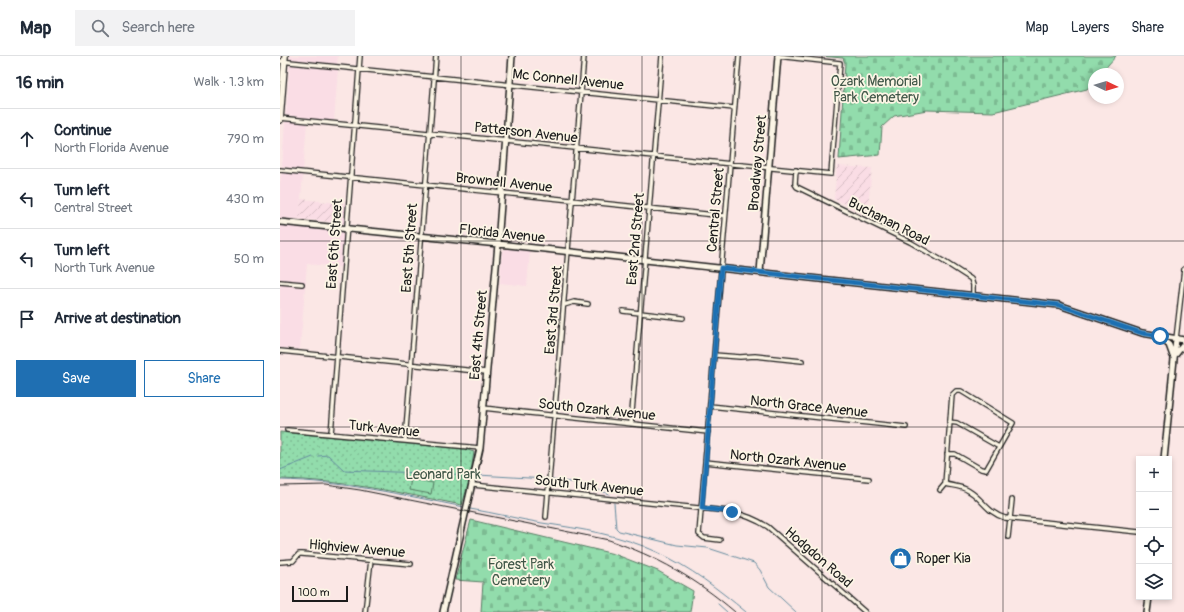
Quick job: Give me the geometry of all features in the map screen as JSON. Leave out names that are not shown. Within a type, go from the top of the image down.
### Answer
[{"type":"main road","points":[[280,118],[283,60]]},
{"type":"street","name":"East 6th Street","points":[[330,434],[360,56]]},
{"type":"street","name":"East 5th Street","points":[[405,441],[436,56]]},
{"type":"street","name":"East 4th Street","points":[[443,612],[473,485],[480,448],[498,244],[512,56]]},
{"type":"street","name":"East 3rd Street","points":[[546,517],[584,56]]},
{"type":"street","name":"East 2nd Street","points":[[631,424],[662,56]]},
{"type":"street","name":"Central Street","points":[[720,540],[700,536],[739,56]]},
{"type":"street","name":"Patterson Avenue","points":[[280,118],[831,174],[840,63],[778,56]]},
{"type":"street","name":"Broadway Street","points":[[760,272],[778,56]]},
{"type":"street","name":"Mc Connell Avenue","points":[[283,60],[734,108]]},
{"type":"street","name":"Brownell Avenue","points":[[280,170],[725,216]]},
{"type":"street","name":"Buchanan Road","points":[[796,170],[796,187],[910,242],[970,278]]},
{"type":"street","name":"Florida Avenue","points":[[280,222],[498,244],[1059,305],[1142,333],[1184,340]]},
{"type":"street","points":[[1164,456],[1184,269]]},
{"type":"street","points":[[970,278],[978,283]]},
{"type":"street","points":[[970,278],[973,284],[973,295]]},
{"type":"street","points":[[280,282],[302,284]]},
{"type":"street","points":[[564,305],[572,302],[588,304]]},
{"type":"street","points":[[623,311],[683,318]]},
{"type":"street","points":[[1160,336],[1171,348],[1174,362]]},
{"type":"street","points":[[1174,362],[1178,349],[1184,344]]},
{"type":"street","points":[[280,351],[486,372]]},
{"type":"street","points":[[714,355],[740,357],[755,356],[802,361]]},
{"type":"street","points":[[940,490],[945,484],[947,454],[952,394],[956,391],[961,391],[1013,423],[988,468],[984,470],[955,454],[947,454]]},
{"type":"street","name":"North Grace Avenue","points":[[710,406],[906,427]]},
{"type":"street","name":"South Ozark Avenue","points":[[484,408],[708,432]]},
{"type":"street","points":[[950,422],[957,423],[999,447]]},
{"type":"street","name":"Turk Avenue","points":[[287,430],[480,448]]},
{"type":"street","name":"North Ozark Avenue","points":[[705,462],[869,480]]},
{"type":"street","points":[[945,484],[968,490],[992,513],[1010,518],[1136,532]]},
{"type":"street","name":"South Turk Avenue","points":[[473,485],[702,508],[732,512],[757,520]]},
{"type":"street","points":[[1008,537],[1012,500]]},
{"type":"street","name":"Hodgdon Road","points":[[757,520],[768,527],[865,612]]},
{"type":"street","name":"Highview Avenue","points":[[280,562],[293,561],[299,554],[302,554],[411,564]]},
{"type":"street","points":[[365,612],[371,560]]},
{"type":"street","points":[[1148,612],[1149,600]]},
{"type":"shaded area","points":[[290,56],[338,56],[337,64],[291,59]]},
{"type":"shaded area","points":[[290,65],[338,69],[334,121],[286,115]]},
{"type":"shaded area","points":[[287,121],[307,123],[303,170],[282,166],[285,123]]},
{"type":"shaded area","points":[[837,166],[872,168],[867,215],[834,199]]},
{"type":"shaded area","points":[[283,173],[303,175],[299,219],[280,218],[280,184],[281,175]]},
{"type":"shaded area","points":[[301,199],[346,204],[344,223],[299,219]]},
{"type":"shaded area","points":[[280,225],[342,232],[344,234],[341,267],[307,264],[300,349],[280,348]]},
{"type":"shaded area","points":[[508,248],[530,251],[527,286],[500,283],[502,253]]},
{"type":"green space","name":"Ozark Memorial Park Cemetery","points":[[820,56],[1116,56],[1105,68],[1088,68],[1087,89],[993,112],[927,110],[894,116],[882,127],[880,155],[839,159],[845,63],[843,58]]},
{"type":"green space","name":"Leonard Park","points":[[280,432],[464,449],[474,452],[470,478],[462,505],[349,485],[280,479]]},
{"type":"green space","points":[[411,479],[433,483],[431,494],[409,490]]},
{"type":"green space","name":"Forest Park Cemetery","points":[[471,520],[614,554],[658,571],[693,591],[690,612],[481,612],[483,582],[455,580]]},
{"type":"waterway","points":[[318,456],[328,455],[344,470],[471,475]]},
{"type":"waterway","points":[[280,470],[313,457]]},
{"type":"waterway","points":[[478,475],[546,479]]},
{"type":"waterway","points":[[280,480],[350,486],[396,493],[464,507]]},
{"type":"waterway","points":[[552,480],[580,483],[609,494]]},
{"type":"waterway","points":[[614,503],[616,528],[619,531],[677,545],[708,548],[754,563],[760,570],[769,587],[796,612]]},
{"type":"waterway","points":[[470,509],[601,533],[643,546],[681,564],[746,612]]},
{"type":"waterway","points":[[718,604],[727,612]]},
{"type":"railway","points":[[280,486],[326,485],[360,490],[609,540],[660,561],[705,589],[735,612]]},
{"type":"place","name":"Roper Kia","points":[[900,558]]},
{"type":"route","points":[[732,512],[702,508],[721,268],[1059,305],[1142,333],[1160,336]]}]
